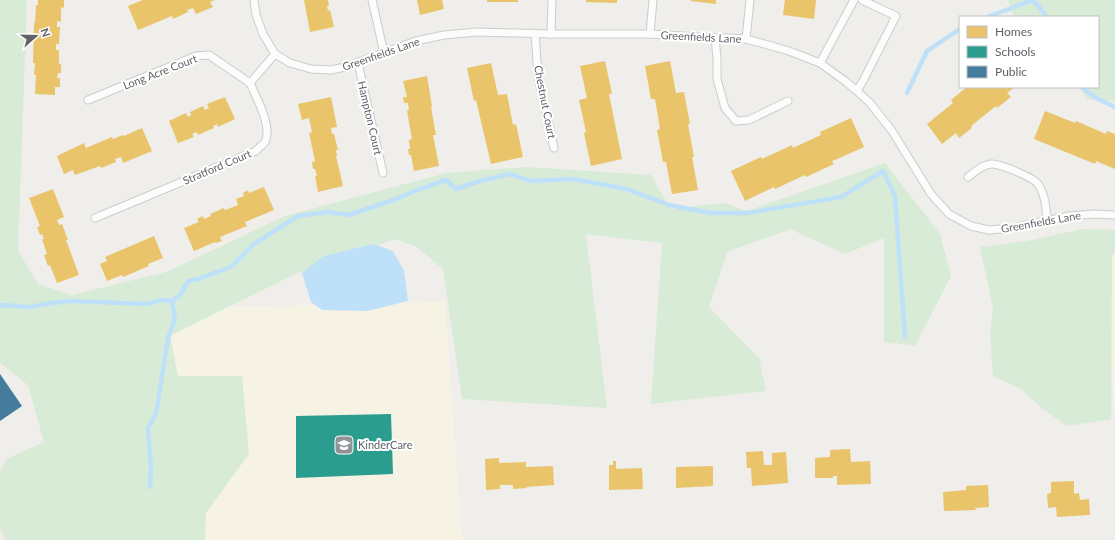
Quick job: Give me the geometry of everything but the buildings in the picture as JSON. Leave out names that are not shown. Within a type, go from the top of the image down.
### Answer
[{"type":"lane","name":"Greenfields Lane","points":[[254,0],[256,15],[263,34],[275,54],[290,63],[311,69],[331,70],[345,67],[416,41],[444,35],[477,32],[650,34],[746,39],[789,51],[820,64],[845,81],[870,103],[892,131],[931,194],[949,214],[971,226],[989,230],[1012,228],[1069,216],[1094,214],[1115,215]]},
{"type":"lane","points":[[372,0],[384,53]]},
{"type":"lane","points":[[551,34],[552,0]]},
{"type":"lane","points":[[650,34],[653,0]]},
{"type":"lane","points":[[746,39],[750,0]]},
{"type":"lane","points":[[820,64],[854,0]]},
{"type":"lane","points":[[857,91],[896,16],[862,0]]},
{"type":"lane","name":"Chestnut Court","points":[[536,33],[538,76],[554,148]]},
{"type":"lane","points":[[715,38],[717,79],[725,108],[736,121],[749,120],[788,101]]},
{"type":"lane","points":[[250,83],[275,54]]},
{"type":"lane","name":"Long Acre Court","points":[[88,100],[196,56],[209,55],[250,83]]},
{"type":"lane","name":"Hampton Court","points":[[358,63],[383,173]]},
{"type":"lane","name":"Stratford Court","points":[[95,218],[256,151],[265,142],[268,132],[265,118],[250,83]]},
{"type":"lane","points":[[968,177],[984,166],[993,164],[1026,175],[1036,182],[1042,191],[1047,220]]},
{"type":"shaded area","points":[[1102,239],[1115,239],[1115,419]]},
{"type":"shaded area","points":[[445,302],[462,540],[175,540],[162,308]]},
{"type":"green space","points":[[0,0],[27,0],[18,251],[38,284],[72,295],[166,272],[285,216],[446,173],[527,167],[651,175],[670,209],[725,203],[747,211],[885,163],[940,234],[951,276],[915,346],[884,342],[884,238],[845,254],[790,229],[727,252],[709,307],[759,358],[766,391],[651,404],[662,243],[586,234],[607,408],[462,399],[443,269],[417,247],[395,239],[293,275],[170,336],[178,376],[242,376],[249,454],[206,513],[205,540],[5,540],[0,527],[0,473],[6,459],[44,442],[28,385],[0,363]]},
{"type":"green space","points":[[1008,0],[1115,0],[1115,101],[1088,99],[1079,88],[1099,88],[1099,16],[1014,16]]},
{"type":"green space","points":[[1083,229],[1115,230],[1115,252],[1112,256],[1111,419],[1067,426],[1043,409],[1021,389],[993,376],[990,332],[993,308],[980,247],[1027,241]]},
{"type":"water","points":[[374,244],[393,251],[404,271],[408,301],[367,311],[322,310],[311,302],[302,273],[324,256]]},
{"type":"waterway","points":[[1033,0],[1046,16]]},
{"type":"waterway","points":[[990,16],[1033,0]]},
{"type":"waterway","points":[[907,93],[927,51],[959,30]]},
{"type":"waterway","points":[[1082,88],[1098,99],[1115,107]]},
{"type":"waterway","points":[[0,305],[31,307],[50,303],[73,301],[145,304],[162,300],[172,301],[180,295],[188,281],[231,267],[254,244],[298,216],[327,212],[349,215],[446,180],[456,189],[480,181],[510,174],[530,181],[573,179],[626,189],[669,205],[710,213],[748,213],[841,197],[883,171],[895,196],[905,337]]},
{"type":"waterway","points":[[150,487],[151,469],[148,428],[156,414],[168,338],[175,320],[172,301]]},
{"type":"place","name":"KinderCare","points":[[344,445]]}]
